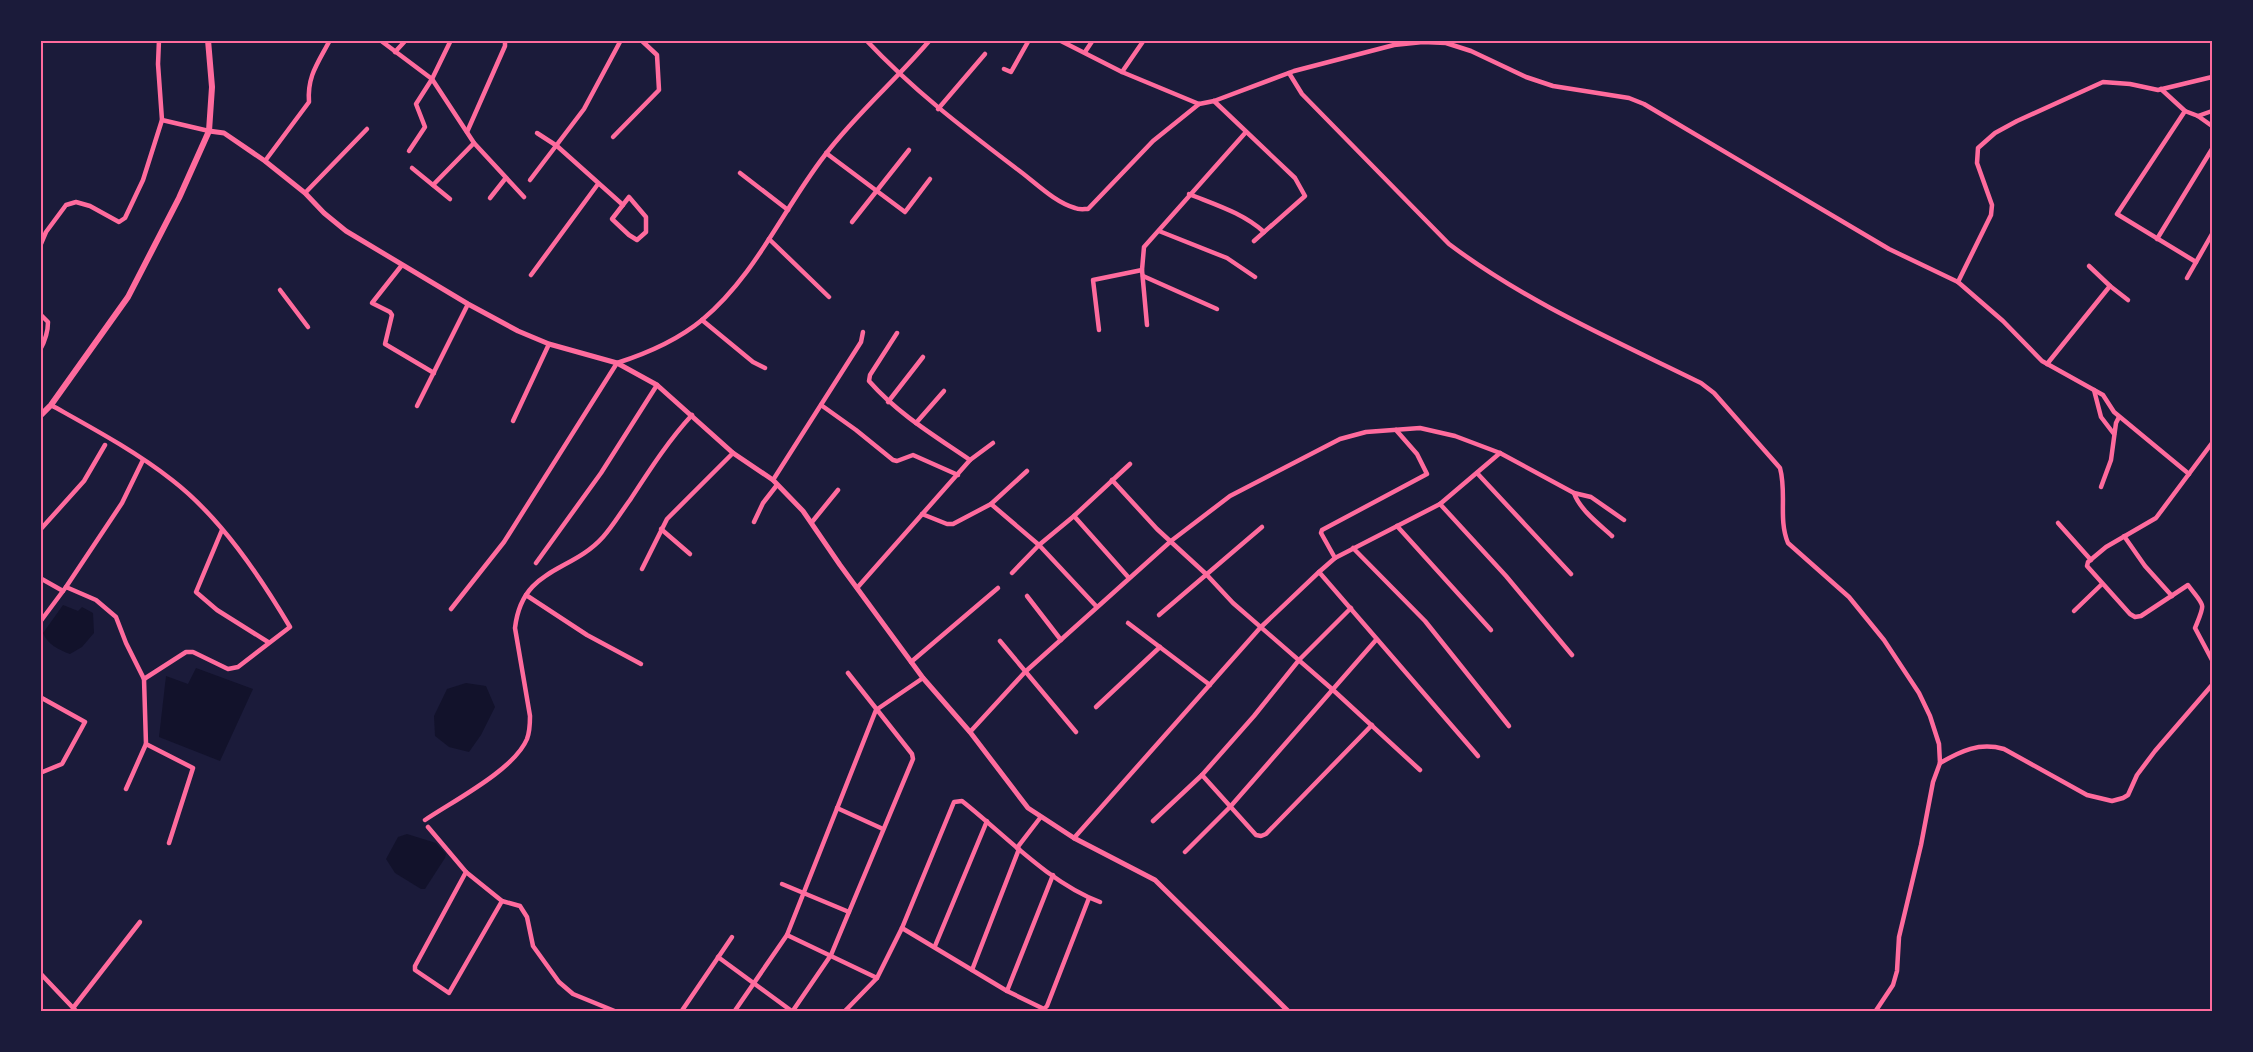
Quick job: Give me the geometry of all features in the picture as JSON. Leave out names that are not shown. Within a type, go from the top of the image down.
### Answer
[{"type":"main road","points":[[40,416],[51,405],[128,297],[179,198],[209,131],[212,87],[208,40]]},
{"type":"street","points":[[40,246],[46,232],[66,205],[76,201],[119,222],[125,219],[143,180],[162,120],[158,64],[159,40]]},
{"type":"street","points":[[265,161],[309,102],[308,87],[311,76],[330,40]]},
{"type":"street","points":[[380,40],[432,79],[474,143],[524,197]]},
{"type":"street","points":[[395,52],[406,40]]},
{"type":"street","points":[[409,151],[424,127],[416,104],[432,79],[451,40]]},
{"type":"street","points":[[467,132],[505,46],[505,40]]},
{"type":"street","points":[[530,180],[584,109],[621,40]]},
{"type":"street","points":[[613,137],[659,90],[657,55],[642,40]]},
{"type":"street","points":[[866,40],[900,76],[938,109],[1042,188],[1077,210],[1089,209],[1153,141],[1199,104],[1214,101],[1289,73],[1394,45],[1423,42],[1446,43],[1471,51],[1526,78],[1553,86],[1629,98],[1644,104],[1889,249],[1958,282],[2003,321],[2047,364],[2103,394],[2119,417],[2189,474]]},
{"type":"street","points":[[451,609],[504,542],[617,363],[644,354],[702,320],[731,290],[769,239],[826,153],[900,76],[930,40]]},
{"type":"street","points":[[1005,69],[1011,72],[1029,40]]},
{"type":"street","points":[[1059,40],[1122,72],[1199,104]]},
{"type":"street","points":[[1085,52],[1093,40]]},
{"type":"street","points":[[1122,72],[1144,40]]},
{"type":"street","points":[[938,109],[985,54]]},
{"type":"street","points":[[1289,73],[1302,94],[1449,244],[1474,262],[1598,334],[1692,378],[1714,393],[1780,468],[1784,495],[1782,518],[1788,543],[1849,597],[1884,640],[1919,693],[1930,716],[1939,744],[1940,763],[1933,782],[1899,937],[1897,971],[1893,985],[1875,1011]]},
{"type":"street","points":[[1958,282],[1991,215],[1992,205],[1977,163],[1978,148],[1995,133],[2103,82],[2161,89],[2212,77]]},
{"type":"street","points":[[2161,89],[2185,111],[2198,116],[2212,126]]},
{"type":"street","points":[[1214,101],[1295,178],[1305,196],[1254,241]]},
{"type":"street","points":[[2185,111],[2117,214],[2196,262]]},
{"type":"street","points":[[2198,116],[2212,111]]},
{"type":"street","points":[[162,120],[224,133],[265,161],[305,193],[346,231],[518,331],[549,344],[617,363],[657,385],[733,453],[775,483],[812,522],[840,565],[922,678],[970,732],[1028,808],[1040,818],[1074,838],[1155,880],[1288,1011]]},
{"type":"street","points":[[305,193],[367,129]]},
{"type":"street","points":[[1147,325],[1142,273],[1144,247],[1246,132]]},
{"type":"street","points":[[537,133],[557,146],[623,205]]},
{"type":"street","points":[[433,185],[474,143]]},
{"type":"street","points":[[2157,238],[2212,149]]},
{"type":"street","points":[[852,222],[909,150]]},
{"type":"street","points":[[826,153],[905,212],[930,179]]},
{"type":"street","points":[[412,168],[450,199]]},
{"type":"street","points":[[740,173],[788,210]]},
{"type":"street","points":[[490,198],[506,179]]},
{"type":"street","points":[[531,275],[598,184]]},
{"type":"street","points":[[1189,194],[1252,220],[1264,232]]},
{"type":"street","points":[[629,197],[646,217],[646,232],[637,240],[629,236],[612,219],[623,205],[629,197]]},
{"type":"street","points":[[1159,231],[1227,258],[1255,277]]},
{"type":"street","points":[[2187,278],[2212,234]]},
{"type":"street","points":[[769,239],[829,297]]},
{"type":"street","points":[[402,265],[372,303],[392,315],[385,344],[434,373]]},
{"type":"street","points":[[2089,266],[2128,300]]},
{"type":"street","points":[[1099,330],[1093,280],[1142,273],[1217,309]]},
{"type":"street","points":[[2047,364],[2110,286]]},
{"type":"street","points":[[280,290],[308,327]]},
{"type":"street","points":[[417,406],[468,304]]},
{"type":"street","points":[[40,314],[48,322],[44,343],[40,350]]},
{"type":"street","points":[[702,320],[753,362],[765,368]]},
{"type":"street","points":[[753,522],[820,405],[861,342],[863,332]]},
{"type":"street","points":[[897,333],[868,378],[871,384],[888,402],[970,460]]},
{"type":"street","points":[[513,421],[549,344]]},
{"type":"street","points":[[888,402],[923,357]]},
{"type":"street","points":[[536,563],[601,473],[657,385]]},
{"type":"street","points":[[2094,390],[2101,417],[2114,434]]},
{"type":"street","points":[[916,423],[944,391]]},
{"type":"street","points":[[51,405],[143,460],[173,481],[241,552],[290,627],[238,667],[228,669],[192,652],[186,652],[144,679]]},
{"type":"street","points":[[820,405],[893,460],[897,461],[913,455],[958,475]]},
{"type":"street","points":[[425,820],[498,772],[516,757],[527,740],[531,716],[515,628],[516,614],[526,595],[548,573],[587,553],[603,537],[674,435],[692,415]]},
{"type":"street","points":[[2101,487],[2111,460],[2114,434],[2119,417]]},
{"type":"street","points":[[970,732],[1025,672],[1171,541],[1230,496],[1340,439],[1365,432],[1432,429],[1500,453],[1574,493],[1591,497],[1624,520]]},
{"type":"street","points":[[1335,558],[1321,533],[1322,530],[1427,472],[1417,454],[1396,430]]},
{"type":"street","points":[[857,588],[970,460],[993,443]]},
{"type":"street","points":[[2212,443],[2156,518],[2106,547],[2087,566],[2135,617],[2141,616],[2188,585],[2202,601],[2203,612],[2195,628],[2212,660]]},
{"type":"street","points":[[40,530],[84,481],[105,445]]},
{"type":"street","points":[[642,569],[667,519],[733,453]]},
{"type":"street","points":[[1074,838],[1260,628],[1319,572],[1335,558],[1440,504],[1500,453]]},
{"type":"street","points":[[40,622],[122,503],[143,460]]},
{"type":"street","points":[[1012,573],[1039,545],[1130,464]]},
{"type":"street","points":[[922,514],[947,524],[953,524],[991,504],[1027,471]]},
{"type":"street","points":[[1477,473],[1571,574]]},
{"type":"street","points":[[1112,480],[1157,530],[1206,574],[1233,603],[1420,770]]},
{"type":"street","points":[[812,522],[838,490]]},
{"type":"street","points":[[1574,493],[1577,500],[1612,537]]},
{"type":"street","points":[[991,504],[1039,545],[1096,606]]},
{"type":"street","points":[[1440,504],[1506,576],[1572,655]]},
{"type":"street","points":[[1074,516],[1129,578]]},
{"type":"street","points":[[2058,523],[2091,560]]},
{"type":"street","points":[[1397,526],[1491,630]]},
{"type":"street","points":[[1159,615],[1262,527]]},
{"type":"street","points":[[661,529],[690,554]]},
{"type":"street","points":[[222,530],[196,592],[217,610],[268,642]]},
{"type":"street","points":[[2124,537],[2145,566],[2172,596]]},
{"type":"street","points":[[1353,548],[1425,621],[1509,726]]},
{"type":"street","points":[[1319,572],[1478,756]]},
{"type":"street","points":[[40,578],[96,600],[112,612],[144,679],[146,744],[126,789]]},
{"type":"street","points":[[2074,611],[2102,584]]},
{"type":"street","points":[[911,662],[998,588]]},
{"type":"street","points":[[526,595],[587,635],[641,664]]},
{"type":"street","points":[[1027,596],[1061,640]]},
{"type":"street","points":[[1153,821],[1202,775],[1299,660],[1351,608]]},
{"type":"street","points":[[1128,623],[1210,685]]},
{"type":"street","points":[[1185,852],[1230,807],[1376,640]]},
{"type":"street","points":[[1000,641],[1076,732]]},
{"type":"street","points":[[1096,707],[1160,647]]},
{"type":"street","points":[[718,957],[792,1011],[831,955],[913,756],[848,673]]},
{"type":"street","points":[[734,1011],[787,935],[876,710],[922,678]]},
{"type":"street","points":[[1940,763],[1970,748],[1995,746],[2087,795],[2112,801],[2123,798],[2128,795],[2137,775],[2155,751],[2212,685]]},
{"type":"street","points":[[40,697],[85,722],[62,764],[40,773]]},
{"type":"street","points":[[1202,775],[1256,836],[1263,836],[1372,725]]},
{"type":"street","points":[[146,744],[193,768],[169,843]]},
{"type":"street","points":[[844,1011],[877,978],[902,928],[952,804],[962,801],[1053,876],[1100,903]]},
{"type":"street","points":[[837,808],[883,829]]},
{"type":"street","points":[[972,970],[1018,848],[1040,818]]},
{"type":"street","points":[[935,946],[987,821]]},
{"type":"street","points":[[428,827],[466,872],[502,901],[520,906],[527,918],[533,946],[559,982],[573,994],[617,1011]]},
{"type":"street","points":[[466,872],[415,966],[415,970],[449,993],[502,901]]},
{"type":"street","points":[[1007,991],[1053,876]]},
{"type":"street","points":[[782,884],[849,912]]},
{"type":"street","points":[[902,928],[1007,991],[1046,1008],[1089,898]]},
{"type":"street","points":[[40,973],[75,1010],[140,922]]},
{"type":"street","points":[[787,935],[877,978]]},
{"type":"street","points":[[681,1011],[732,937]]},
{"type":"shaded area","points":[[63,605],[78,611],[82,607],[93,613],[94,633],[82,647],[70,654],[50,643],[43,633]]},
{"type":"shaded area","points":[[196,668],[253,689],[220,761],[159,737],[166,676],[188,684]]},
{"type":"shaded area","points":[[466,683],[486,686],[495,707],[481,735],[469,752],[449,747],[435,736],[434,716],[447,689]]},
{"type":"shaded area","points":[[407,834],[436,843],[446,854],[425,889],[421,889],[395,873],[386,859],[398,837]]}]
